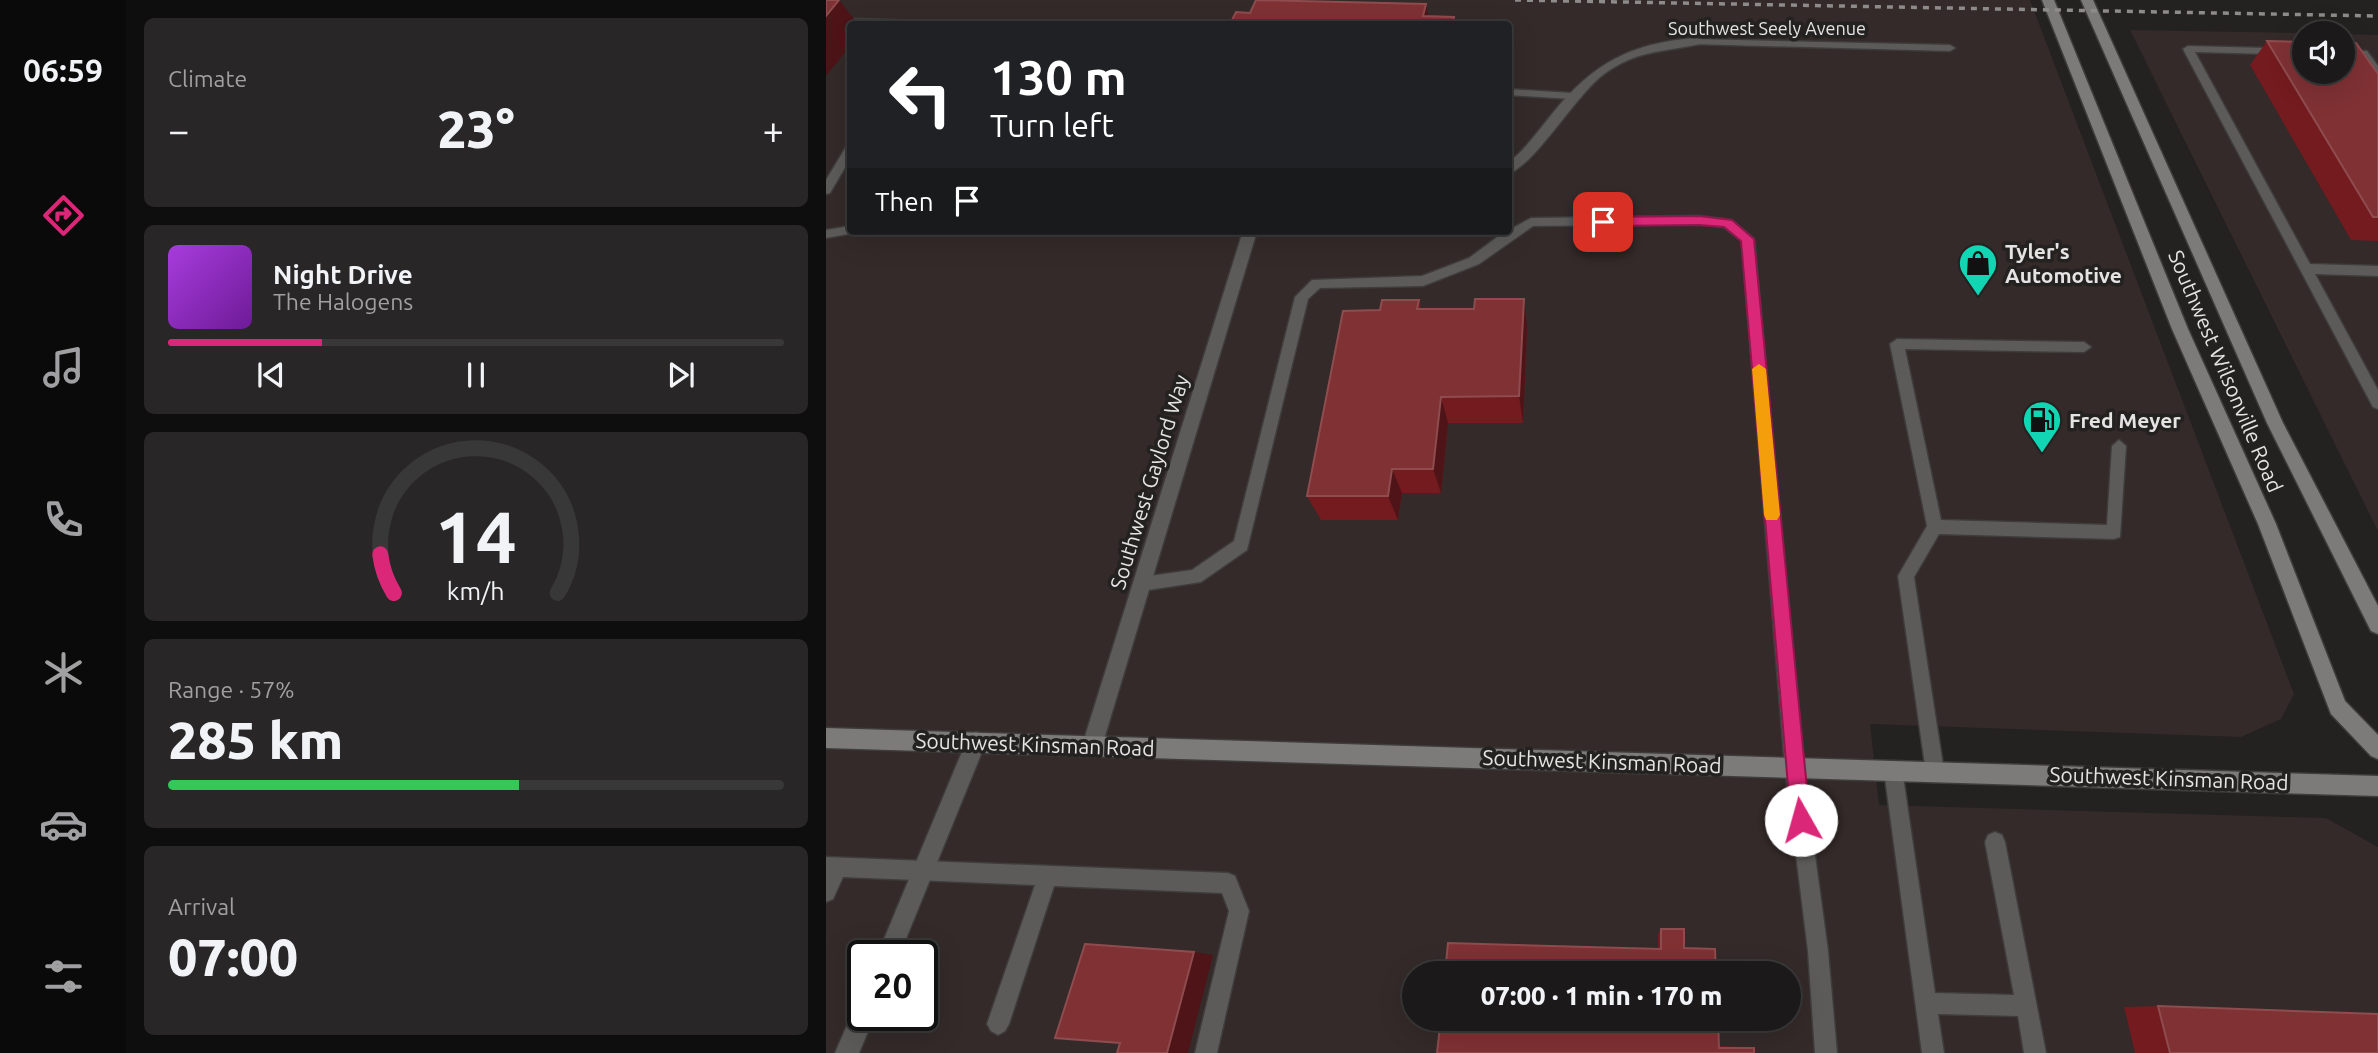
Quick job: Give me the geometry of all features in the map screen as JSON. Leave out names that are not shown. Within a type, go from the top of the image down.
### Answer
[{"type":"main road","name":"Southwest Wilsonville Road","points":[[2048,0],[2180,329],[2267,524],[2338,707],[2378,749]]},
{"type":"main road","name":"Southwest Wilsonville Road","points":[[2087,0],[2275,423],[2378,625]]},
{"type":"main road","name":"Southwest Kinsman Road","points":[[826,738],[2378,786]]},
{"type":"street","name":"Southwest Seely Avenue","points":[[1512,167],[1522,160],[1572,96],[1608,66],[1644,48],[1696,42]]},
{"type":"street","name":"Southwest Gaylord Way","points":[[1092,746],[1249,235]]},
{"type":"street","points":[[895,940],[976,742]]},
{"type":"street","points":[[848,1053],[857,1031]]},
{"type":"lane","points":[[826,21],[847,22]]},
{"type":"lane","name":"Southwest Seely Avenue","points":[[1696,42],[1950,48]]},
{"type":"lane","points":[[2292,52],[2188,49],[2378,403]]},
{"type":"lane","points":[[2355,53],[2378,54]]},
{"type":"lane","points":[[2363,53],[2378,74]]},
{"type":"lane","points":[[1512,92],[1572,96]]},
{"type":"lane","points":[[826,190],[847,155]]},
{"type":"lane","points":[[1512,233],[1531,222],[1699,220],[1727,223],[1748,239],[1794,767],[1818,951],[1825,1053]]},
{"type":"lane","points":[[826,234],[847,230]]},
{"type":"lane","points":[[1142,584],[1195,578],[1241,545],[1302,297],[1317,283],[1423,281],[1474,261],[1509,235]]},
{"type":"lane","points":[[2306,269],[2378,271]]},
{"type":"lane","points":[[1936,772],[1906,576],[1935,527],[1897,344],[2084,347]]},
{"type":"lane","points":[[1935,527],[2115,532],[2119,446]]},
{"type":"lane","points":[[1893,770],[1933,1053]]},
{"type":"lane","points":[[1995,842],[2035,1053]]},
{"type":"lane","points":[[826,892],[832,868],[1228,883],[1239,911],[1206,1053]]},
{"type":"lane","points":[[998,1024],[1048,876]]},
{"type":"lane","points":[[1926,1003],[2026,1006]]},
{"type":"shaded area","points":[[826,0],[2030,0],[2294,694],[2281,719],[2241,737],[1870,724],[1879,805],[2326,818],[2378,847],[2378,1053],[826,1053]]},
{"type":"shaded area","points":[[2130,30],[2292,33],[2292,84],[2355,84],[2355,34],[2378,35],[2378,531]]},
{"type":"building","points":[[826,0],[839,0],[826,16]]},
{"type":"building","points":[[1256,0],[1426,4],[1423,16],[1454,17],[1453,21],[1232,21],[1236,12],[1250,13]]},
{"type":"building","points":[[2267,41],[2292,42],[2292,83]]},
{"type":"building","points":[[2355,43],[2378,74],[2378,217],[2373,217],[2293,84],[2355,84]]},
{"type":"building","points":[[1475,299],[1524,299],[1519,396],[1441,397],[1433,469],[1392,469],[1388,496],[1307,496],[1343,311],[1380,310],[1382,300],[1419,300],[1417,309],[1474,309]]},
{"type":"building","points":[[1661,929],[1684,929],[1684,948],[1715,949],[1716,961],[1446,961],[1448,943],[1661,949]]},
{"type":"building","points":[[1085,944],[1194,952],[1167,1053],[1117,1053],[1120,1043],[1055,1038]]},
{"type":"building","points":[[2158,1006],[2378,1014],[2378,1053],[2170,1053]]},
{"type":"building","points":[[1440,1031],[1718,1031],[1719,1048],[1754,1048],[1754,1053],[1437,1053]]},
{"type":"railway","points":[[1515,0],[2378,16]]},
{"type":"slow traffic","points":[[1759,369],[1772,515]]},
{"type":"place","name":"Tyler's Automotive","points":[[1978,297]]},
{"type":"place","name":"Fred Meyer","points":[[2042,454]]},
{"type":"route","points":[[1603,222],[1699,220],[1727,223],[1748,239],[1794,767],[1801,820]]}]
